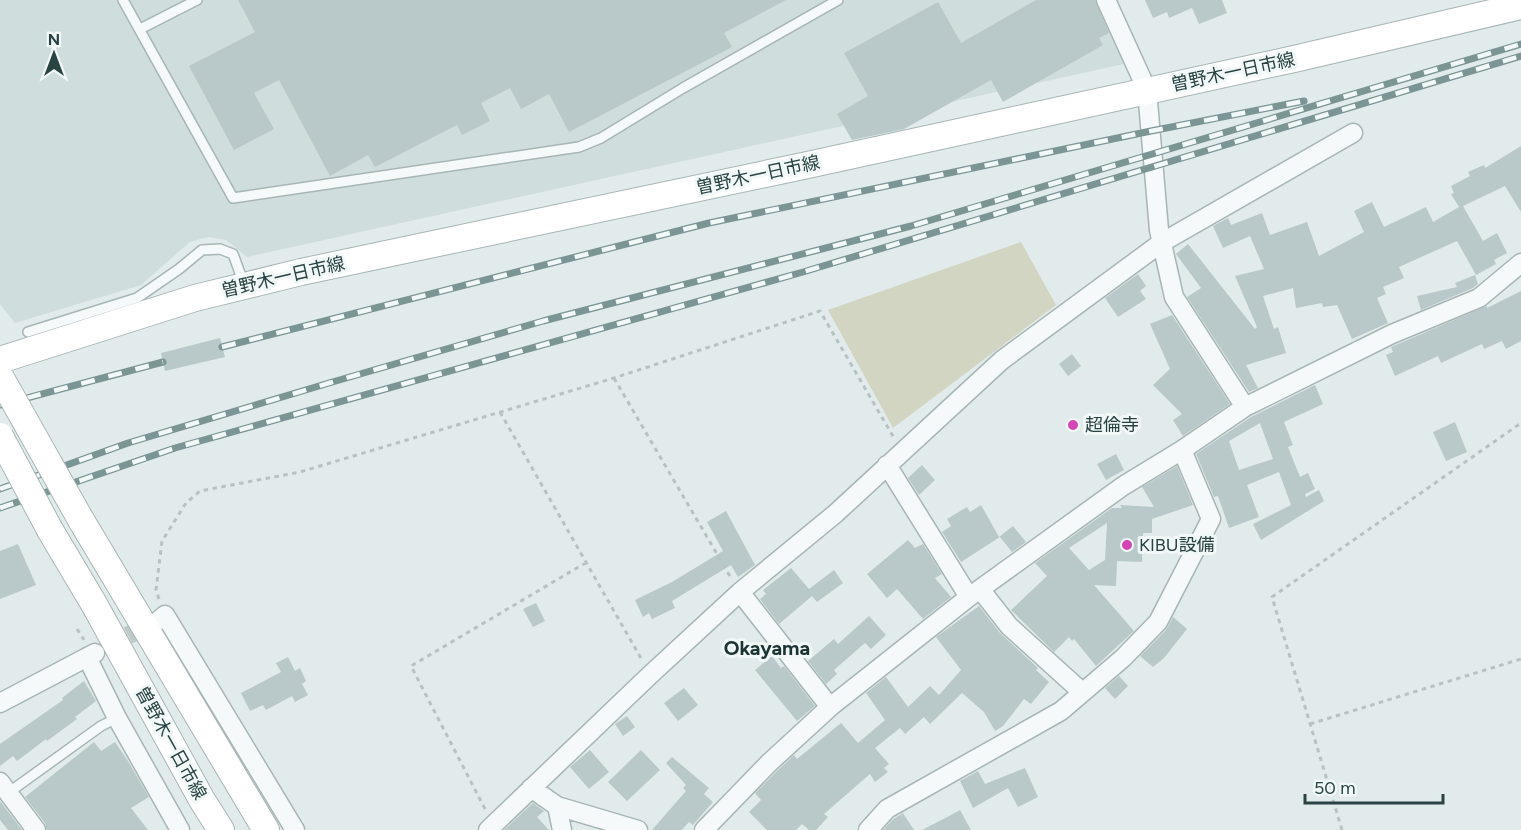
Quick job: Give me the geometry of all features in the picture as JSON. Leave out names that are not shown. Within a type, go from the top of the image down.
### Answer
[{"type":"main road","name":"曽野木一日市線","points":[[266,830],[81,520],[0,371],[195,298],[301,272],[1294,59],[1521,6]]},
{"type":"main road","name":"曽野木一日市線","points":[[0,436],[50,530],[221,830]]},
{"type":"street","points":[[1106,0],[1147,90],[1161,243],[1174,297],[1245,407]]},
{"type":"street","points":[[491,828],[740,592],[835,514],[1002,360],[1161,243],[1353,133]]},
{"type":"street","points":[[712,828],[769,763],[830,707],[974,593],[1123,486],[1182,450],[1245,407],[1392,334],[1479,298],[1521,263]]},
{"type":"street","points":[[868,830],[887,809],[1061,711],[1123,658],[1158,622],[1210,519],[1182,450]]},
{"type":"street","points":[[887,465],[974,593],[1082,692]]},
{"type":"street","points":[[740,592],[830,707]]},
{"type":"street","points":[[162,617],[295,830]]},
{"type":"street","points":[[0,703],[91,655],[117,718],[180,830]]},
{"type":"street","points":[[4,787],[36,830]]},
{"type":"street","points":[[531,788],[557,806],[638,830]]},
{"type":"street","points":[[557,806],[562,830]]},
{"type":"lane","points":[[123,0],[233,198],[579,147],[601,138],[683,88],[838,0]]},
{"type":"lane","points":[[140,29],[196,0]]},
{"type":"lane","points":[[28,332],[137,298],[179,269],[201,250],[220,249],[233,254],[245,286]]},
{"type":"lane","points":[[4,787],[100,726],[117,718]]},
{"type":"path","points":[[162,617],[156,590],[162,541],[186,504],[200,491],[300,472],[614,378],[820,311],[902,451]]},
{"type":"path","points":[[614,378],[740,592]]},
{"type":"path","points":[[500,412],[650,675]]},
{"type":"path","points":[[1342,830],[1272,597],[1521,423]]},
{"type":"path","points":[[491,828],[411,666],[587,562]]},
{"type":"path","points":[[1310,724],[1521,659]]},
{"type":"shaded area","points":[[0,0],[1112,0],[1142,60],[247,257],[226,240],[208,237],[190,242],[141,285],[15,323],[0,304]]},
{"type":"green space","points":[[1021,242],[1056,305],[893,428],[828,310]]},
{"type":"building","points":[[238,0],[786,0],[724,33],[732,47],[569,132],[549,94],[521,109],[510,88],[481,103],[490,121],[462,135],[457,125],[375,167],[368,155],[330,176],[279,80],[254,93],[274,129],[234,150],[189,66],[255,32]]},
{"type":"building","points":[[1036,0],[1095,0],[1109,33],[1099,38],[1103,45],[1003,102],[991,80],[904,129],[852,140],[837,114],[868,96],[844,53],[938,2],[961,43]]},
{"type":"building","points":[[1145,0],[1222,0],[1227,13],[1199,24],[1192,8],[1169,18],[1167,12],[1153,18]]},
{"type":"building","points":[[1521,146],[1521,212],[1505,186],[1463,206],[1483,241],[1497,233],[1507,253],[1494,260],[1496,264],[1476,275],[1457,241],[1399,267],[1404,278],[1383,287],[1386,294],[1377,298],[1388,323],[1352,339],[1337,305],[1323,307],[1322,303],[1296,308],[1293,288],[1263,296],[1274,329],[1278,327],[1286,353],[1246,365],[1258,388],[1249,392],[1187,297],[1201,288],[1176,254],[1188,244],[1255,329],[1257,327],[1235,276],[1264,269],[1250,236],[1223,248],[1213,226],[1228,218],[1231,225],[1262,213],[1270,235],[1307,222],[1319,256],[1364,232],[1354,211],[1372,202],[1384,227],[1426,207],[1433,222],[1459,207],[1451,194],[1454,193],[1451,186],[1470,176],[1468,172],[1484,165],[1485,168]]},
{"type":"building","points":[[1138,274],[1146,286],[1140,291],[1146,299],[1118,317],[1105,298]]},
{"type":"building","points":[[1475,275],[1478,284],[1473,288],[1421,310],[1417,296],[1457,287],[1455,283]]},
{"type":"building","points":[[1521,291],[1521,341],[1506,349],[1502,341],[1484,349],[1482,344],[1441,363],[1438,356],[1395,376],[1386,355],[1393,352],[1391,347],[1487,306],[1487,308]]},
{"type":"building","points":[[1172,315],[1230,404],[1183,436],[1173,420],[1182,414],[1153,385],[1170,369],[1150,324]]},
{"type":"building","points":[[220,338],[225,357],[165,371],[161,353]]},
{"type":"building","points":[[1072,354],[1081,366],[1068,376],[1059,364]]},
{"type":"building","points":[[1315,385],[1323,404],[1284,422],[1293,445],[1288,447],[1300,477],[1308,473],[1315,489],[1305,494],[1306,497],[1319,490],[1324,501],[1261,540],[1253,524],[1291,505],[1279,472],[1247,485],[1259,517],[1229,528],[1218,496],[1214,497],[1196,454],[1251,417]],"holes":[[[1260,423],[1273,459],[1239,470],[1229,441]]]},
{"type":"building","points":[[1455,422],[1467,452],[1446,461],[1433,432]]},
{"type":"building","points":[[1116,454],[1124,470],[1106,480],[1097,464]]},
{"type":"building","points":[[922,465],[935,480],[919,495],[908,478]]},
{"type":"building","points":[[1177,466],[1193,505],[1152,519],[1152,533],[1143,533],[1142,562],[1117,561],[1116,586],[1094,585],[1134,631],[1096,666],[1074,639],[1072,641],[1069,637],[1054,652],[1011,610],[1047,576],[1035,563],[1112,508],[1122,508],[1120,505],[1154,507],[1142,487]],"holes":[[[1107,523],[1105,560],[1089,570],[1069,548]]]},
{"type":"building","points":[[981,505],[999,537],[1013,526],[1026,542],[1012,552],[1000,537],[961,562],[942,532],[951,526],[947,519],[967,507],[970,512]]},
{"type":"building","points":[[726,511],[755,565],[738,577],[731,565],[672,601],[675,608],[652,619],[649,613],[643,617],[635,600],[672,582],[723,551],[707,522]]},
{"type":"building","points":[[908,540],[915,548],[923,544],[942,574],[935,578],[951,597],[923,619],[897,589],[887,598],[867,574]]},
{"type":"building","points":[[18,544],[36,585],[0,599],[0,551]]},
{"type":"building","points":[[791,568],[809,589],[834,570],[843,583],[817,602],[812,596],[779,624],[760,599],[766,594],[763,590]]},
{"type":"building","points":[[536,603],[545,621],[533,627],[523,609]]},
{"type":"building","points":[[979,606],[1000,633],[1038,668],[1036,670],[1049,682],[1031,704],[1024,699],[1003,726],[995,731],[984,712],[962,693],[930,724],[924,717],[905,734],[900,728],[875,748],[889,764],[884,768],[888,772],[875,782],[870,774],[824,814],[828,817],[816,830],[809,830],[802,824],[796,830],[767,830],[749,812],[761,800],[755,793],[777,771],[794,755],[797,759],[841,723],[858,743],[885,720],[866,693],[886,677],[908,707],[930,686],[939,695],[961,670],[936,637]]},
{"type":"building","points":[[869,616],[886,635],[871,649],[865,643],[834,670],[837,674],[826,684],[808,661],[834,639],[838,644]]},
{"type":"building","points":[[1173,617],[1187,629],[1164,658],[1153,667],[1140,656],[1166,630]]},
{"type":"building","points":[[772,656],[781,668],[784,666],[815,706],[797,721],[755,670]]},
{"type":"building","points":[[288,657],[295,671],[300,668],[306,681],[302,684],[308,695],[295,702],[292,696],[266,710],[263,705],[250,711],[241,693],[281,672],[276,663]]},
{"type":"building","points":[[1119,676],[1128,686],[1115,699],[1105,688]]},
{"type":"building","points":[[84,681],[96,701],[75,717],[77,719],[47,741],[46,739],[17,761],[13,756],[0,766],[0,744],[63,700],[62,698]]},
{"type":"building","points":[[684,688],[698,705],[678,721],[664,703]]},
{"type":"building","points":[[627,716],[635,727],[623,736],[615,724]]},
{"type":"building","points":[[94,742],[101,751],[115,742],[128,761],[149,797],[131,808],[148,830],[47,830],[45,823],[25,797]]},
{"type":"building","points":[[590,750],[609,772],[589,789],[570,767]]},
{"type":"building","points":[[641,750],[660,770],[627,801],[608,782]]},
{"type":"building","points":[[672,757],[709,788],[704,794],[713,802],[693,825],[689,822],[682,830],[652,830],[686,791],[683,788],[686,785],[666,763]]},
{"type":"building","points":[[1025,768],[1038,797],[1018,807],[1008,788],[973,808],[960,781],[978,771],[985,784]]},
{"type":"building","points":[[0,801],[22,830],[8,830],[0,820]]},
{"type":"building","points":[[533,803],[544,811],[537,817],[549,830],[504,830]]},
{"type":"building","points":[[960,810],[971,830],[922,830],[949,816]]},
{"type":"building","points":[[903,813],[914,830],[883,830],[892,820]]},
{"type":"tunnel","points":[[104,648],[154,622]]},
{"type":"railway","points":[[0,489],[128,443],[329,383],[543,321],[911,226],[1521,44]]},
{"type":"railway","points":[[0,508],[175,448],[803,272],[1521,56]]},
{"type":"railway","points":[[222,347],[709,223],[1304,101]]},
{"type":"railway","points":[[0,405],[163,362]]},
{"type":"place","name":"超倫寺","points":[[1073,425]]},
{"type":"place","name":"KIBU設備","points":[[1127,545]]},
{"type":"district","name":"Okayama","points":[[767,648]]}]
